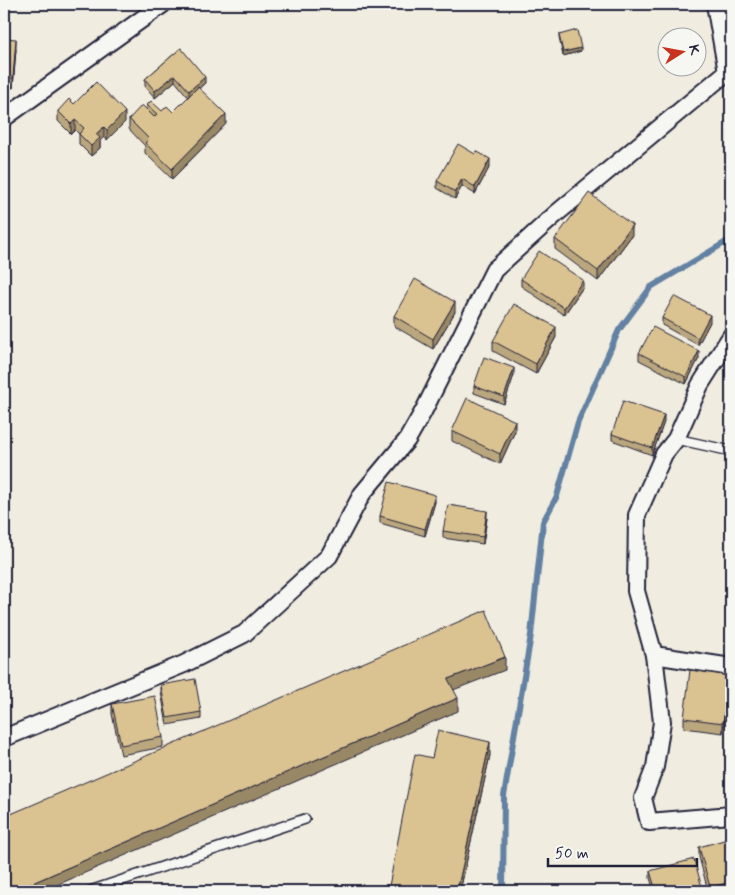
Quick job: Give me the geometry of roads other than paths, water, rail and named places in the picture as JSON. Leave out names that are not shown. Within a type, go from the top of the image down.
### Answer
[{"type":"street","points":[[4,118],[163,4]]},
{"type":"street","points":[[4,738],[184,664],[244,634],[329,556],[362,494],[407,440],[494,270],[557,213],[729,71],[715,4]]},
{"type":"street","points":[[731,336],[700,384],[676,439],[664,454],[637,515],[636,591],[654,655],[662,722],[655,767],[643,798],[649,822],[731,815]]},
{"type":"street","points":[[654,655],[731,667]]},
{"type":"lane","points":[[676,439],[731,451]]},
{"type":"lane","points":[[90,891],[305,819]]},
{"type":"waterway","points":[[503,891],[504,796],[531,635],[543,522],[557,496],[578,422],[619,330],[651,287],[731,239]]}]
